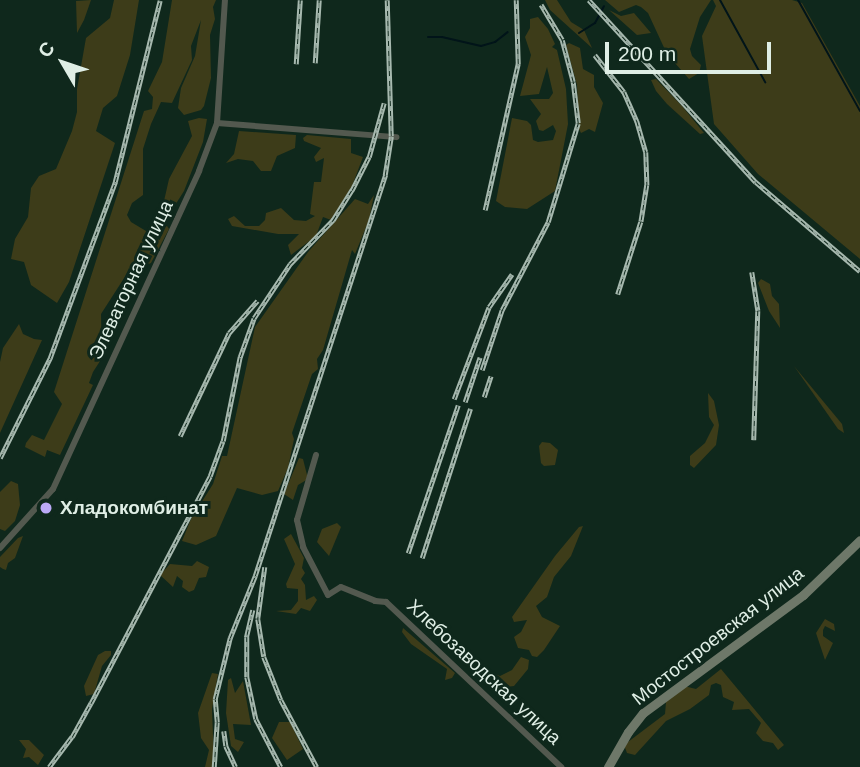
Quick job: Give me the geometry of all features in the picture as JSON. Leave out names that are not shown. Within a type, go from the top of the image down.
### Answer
[{"type":"main road","name":"Мостостроевская улица","points":[[608,767],[628,732],[643,713],[803,595],[860,540]]},
{"type":"street","name":"Элеваторная улица","points":[[0,548],[53,489],[167,243],[217,122],[225,0]]},
{"type":"street","points":[[217,122],[396,137]]},
{"type":"street","name":"Хлебозаводская улица","points":[[316,455],[296,520],[303,547],[328,595],[341,587],[374,601],[386,602],[561,767]]},
{"type":"shaded area","points":[[91,0],[84,20],[77,33],[76,1]]},
{"type":"shaded area","points":[[114,0],[139,0],[130,55],[117,96],[103,108],[96,131],[115,143],[69,282],[57,303],[31,285],[24,262],[11,259],[15,239],[28,217],[31,188],[39,176],[56,169],[72,131],[77,112],[77,89],[86,38],[110,18]]},
{"type":"shaded area","points":[[172,0],[216,0],[213,7],[215,19],[210,35],[211,78],[204,106],[201,110],[184,115],[178,108],[181,88],[195,56],[201,20],[191,46],[192,60],[172,103],[161,102],[151,124],[143,149],[143,195],[132,203],[127,215],[131,222],[151,234],[167,226],[169,229],[151,263],[128,272],[101,314],[102,358],[89,383],[93,385],[60,455],[47,450],[45,457],[25,447],[26,443],[32,435],[44,440],[62,404],[54,392],[144,111],[152,109],[153,97],[148,91],[162,62]]},
{"type":"shaded area","points":[[545,0],[557,0],[571,22],[584,30],[592,48],[550,10]]},
{"type":"shaded area","points":[[605,0],[711,0],[700,17],[690,49],[692,56],[701,65],[699,73],[689,79],[667,54],[648,13],[641,7],[636,5],[619,12]]},
{"type":"shaded area","points":[[713,0],[792,0],[802,3],[860,106],[860,259],[758,174],[714,124],[702,36],[716,6]]},
{"type":"shaded area","points":[[609,10],[621,16],[634,13],[651,33],[637,35]]},
{"type":"shaded area","points":[[538,17],[555,44],[552,47],[557,50],[566,89],[568,124],[555,191],[527,209],[505,207],[496,201],[512,118],[527,121],[531,125],[533,140],[538,142],[553,140],[556,131],[553,125],[543,131],[539,130],[536,121],[541,114],[530,99],[549,99],[553,93],[547,67],[539,94],[520,96],[531,55],[525,37],[530,28],[530,19]]},
{"type":"shaded area","points":[[569,43],[580,48],[583,69],[594,75],[594,87],[603,103],[595,132],[589,129],[581,133],[579,129],[577,85],[566,45]]},
{"type":"shaded area","points":[[656,79],[704,133],[700,134],[667,104],[651,80]]},
{"type":"shaded area","points":[[207,119],[203,142],[184,191],[165,221],[164,201],[169,179],[192,136],[188,121]]},
{"type":"shaded area","points":[[239,131],[296,135],[295,148],[277,156],[271,171],[261,171],[253,161],[238,159],[226,163],[234,154]]},
{"type":"shaded area","points":[[307,135],[351,139],[351,153],[363,157],[352,186],[331,220],[323,217],[316,236],[291,255],[288,245],[299,234],[278,234],[232,226],[228,219],[234,216],[245,226],[259,226],[265,220],[266,213],[281,208],[294,220],[306,221],[315,216],[310,214],[314,182],[321,182],[324,158],[316,162],[314,157],[321,148],[304,141],[303,138]]},
{"type":"shaded area","points":[[374,195],[369,220],[355,254],[352,250],[323,350],[317,359],[318,369],[312,374],[292,433],[294,439],[288,468],[278,491],[262,495],[237,488],[216,536],[196,545],[182,541],[191,519],[213,484],[222,456],[227,456],[255,327],[308,252],[355,199],[368,204]]},
{"type":"shaded area","points":[[761,279],[770,284],[772,296],[779,304],[780,328],[769,311],[758,283]]},
{"type":"shaded area","points":[[19,324],[23,334],[42,340],[0,433],[0,362],[3,348]]},
{"type":"shaded area","points":[[794,366],[842,424],[844,433],[838,429]]},
{"type":"shaded area","points":[[708,393],[714,401],[719,425],[716,445],[694,468],[690,465],[690,456],[705,443],[714,425],[709,417]]},
{"type":"shaded area","points":[[542,442],[550,443],[558,450],[555,465],[544,466],[541,463],[539,446]]},
{"type":"shaded area","points":[[299,458],[303,459],[308,479],[298,485],[293,500],[284,494]]},
{"type":"shaded area","points":[[11,481],[18,484],[20,505],[15,521],[5,531],[0,529],[0,492]]},
{"type":"shaded area","points":[[337,523],[341,527],[329,556],[317,542],[322,529]]},
{"type":"shaded area","points":[[583,526],[571,556],[554,577],[547,597],[536,606],[542,617],[560,626],[544,650],[537,657],[532,656],[529,650],[518,648],[514,637],[521,632],[527,620],[514,622],[512,617],[555,556],[579,527]]},
{"type":"shaded area","points":[[291,534],[304,558],[302,568],[305,573],[301,579],[305,585],[306,600],[314,596],[317,600],[310,611],[301,608],[296,614],[276,611],[291,610],[298,601],[298,589],[287,588],[286,584],[295,564],[284,539]]},
{"type":"shaded area","points":[[23,536],[15,558],[8,563],[6,570],[0,567],[0,557]]},
{"type":"shaded area","points":[[197,561],[209,567],[206,577],[199,578],[194,590],[189,592],[182,587],[183,581],[177,576],[173,587],[160,575],[170,564],[192,566]]},
{"type":"shaded area","points":[[825,619],[834,624],[835,631],[825,626],[823,630],[823,636],[833,643],[825,660],[816,633]]},
{"type":"shaded area","points":[[403,628],[455,673],[452,678],[445,680],[447,669],[411,644],[402,632]]},
{"type":"shaded area","points":[[111,651],[111,655],[102,666],[94,694],[86,696],[84,686],[98,655]]},
{"type":"shaded area","points":[[521,657],[529,660],[528,669],[514,686],[490,689],[485,677],[493,673],[500,676],[512,670]]},
{"type":"shaded area","points":[[721,669],[784,745],[778,750],[773,743],[763,741],[756,733],[761,723],[749,709],[732,710],[734,702],[723,697],[721,685],[716,683],[711,685],[709,695],[690,709],[666,721],[635,755],[627,753],[624,745],[665,714],[666,702],[684,686],[696,689]]},
{"type":"shaded area","points":[[212,673],[218,674],[212,709],[214,763],[212,767],[205,767],[209,750],[201,738],[198,713]]},
{"type":"shaded area","points":[[231,678],[235,693],[243,681],[251,725],[233,724],[235,739],[244,742],[238,752],[231,746],[226,713],[228,680]]},
{"type":"shaded area","points":[[279,722],[290,722],[303,749],[287,760],[272,738]]},
{"type":"shaded area","points":[[19,740],[29,740],[44,755],[38,765],[29,757],[23,758],[26,749]]},
{"type":"waterway","points":[[720,0],[765,82]]},
{"type":"waterway","points":[[798,0],[860,111]]},
{"type":"waterway","points":[[579,33],[595,23],[604,6]]},
{"type":"waterway","points":[[428,37],[442,37],[481,46],[495,42],[508,32]]},
{"type":"railway","points":[[0,458],[50,358],[115,182],[160,0]]},
{"type":"railway","points":[[296,64],[300,0]]},
{"type":"railway","points":[[315,63],[319,0]]},
{"type":"railway","points":[[214,767],[217,722],[215,699],[230,638],[255,576],[385,175],[391,136],[387,0]]},
{"type":"railway","points":[[485,210],[518,64],[516,0]]},
{"type":"railway","points":[[589,0],[756,182],[860,271]]},
{"type":"railway","points":[[482,370],[502,310],[548,222],[578,123],[573,82],[562,40],[541,5]]},
{"type":"railway","points":[[595,55],[624,92],[637,121],[646,152],[647,185],[641,222],[618,294]]},
{"type":"railway","points":[[49,767],[72,737],[91,703],[210,476],[223,441],[240,357],[254,318],[290,264],[333,220],[352,190],[369,157],[384,103]]},
{"type":"railway","points":[[752,272],[758,311],[754,440]]},
{"type":"railway","points":[[454,399],[489,307],[512,274]]},
{"type":"railway","points":[[180,436],[229,333],[257,301]]},
{"type":"railway","points":[[465,402],[480,357]]},
{"type":"railway","points":[[484,397],[491,376]]},
{"type":"railway","points":[[408,553],[458,405]]},
{"type":"railway","points":[[422,558],[470,409]]},
{"type":"railway","points":[[265,567],[258,619],[264,657],[281,700],[317,767]]},
{"type":"railway","points":[[253,610],[247,637],[247,677],[256,719],[281,767]]},
{"type":"railway","points":[[224,731],[226,746],[236,767]]},
{"type":"place","name":"Хладокомбинат","points":[[46,508]]}]
